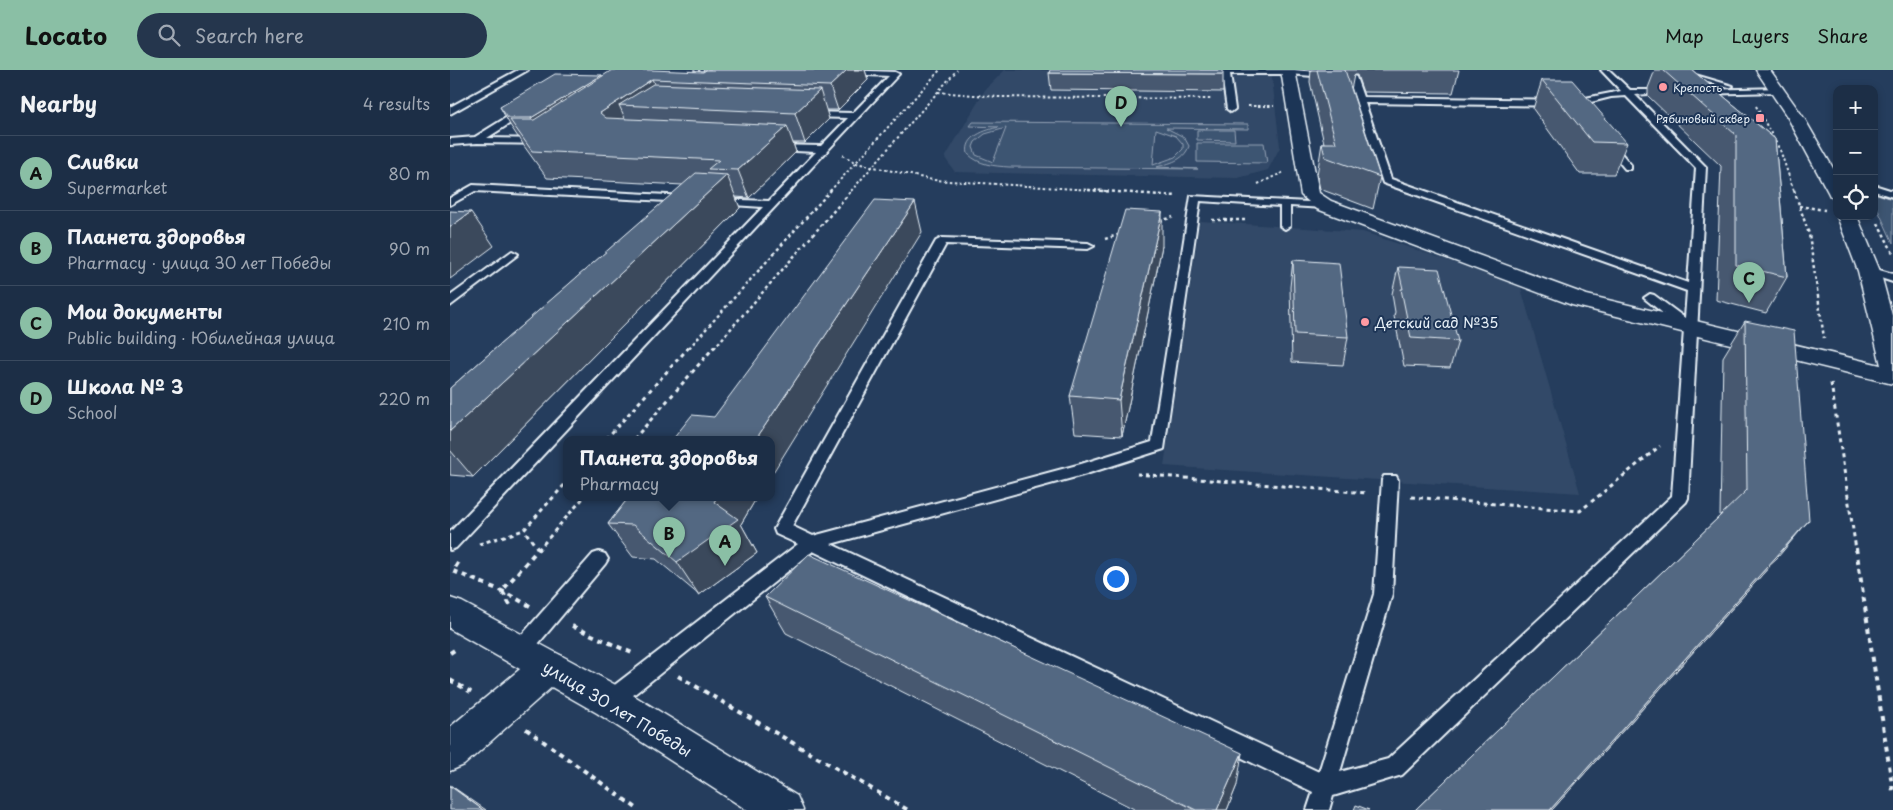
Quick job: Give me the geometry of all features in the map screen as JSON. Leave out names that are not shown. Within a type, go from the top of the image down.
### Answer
[{"type":"street","points":[[1764,70],[1779,90],[1833,176]]},
{"type":"street","points":[[1288,71],[1310,195],[1324,205],[1580,300],[1893,376]]},
{"type":"street","points":[[1841,220],[1869,271],[1893,365]]},
{"type":"street","name":"улица 30 лет Победы","points":[[450,612],[610,701],[783,810]]},
{"type":"street","points":[[450,752],[500,710],[535,658]]},
{"type":"lane","points":[[450,111],[524,70]]},
{"type":"lane","points":[[1088,246],[942,241],[782,529],[1326,788],[1394,768],[1680,498],[1701,167],[1606,70]]},
{"type":"lane","points":[[1669,70],[1748,90]]},
{"type":"lane","points":[[1204,72],[1288,71],[1352,77],[1387,181],[1693,289]]},
{"type":"lane","points":[[450,543],[895,74],[839,72]]},
{"type":"lane","points":[[1226,72],[1231,104]]},
{"type":"lane","points":[[450,142],[477,140],[544,142],[621,91],[616,87],[576,86],[560,88],[477,140]]},
{"type":"lane","points":[[1692,92],[1779,90]]},
{"type":"lane","points":[[1360,100],[1578,107],[1627,92],[1645,92]]},
{"type":"lane","points":[[797,114],[854,116]]},
{"type":"lane","points":[[1599,132],[1628,167]]},
{"type":"lane","points":[[765,146],[825,147]]},
{"type":"lane","points":[[450,202],[473,188],[771,204]]},
{"type":"lane","points":[[1878,189],[1893,194]]},
{"type":"lane","points":[[610,701],[812,543],[1083,469],[1159,445],[1195,198],[1324,205]]},
{"type":"lane","points":[[1285,203],[1285,226]]},
{"type":"lane","points":[[450,302],[512,254]]},
{"type":"lane","points":[[1869,271],[1893,267]]},
{"type":"lane","points":[[1869,271],[1893,278]]},
{"type":"lane","points":[[1650,298],[1690,328]]},
{"type":"lane","points":[[1318,810],[1383,594],[1390,487]]},
{"type":"lane","points":[[535,658],[599,559]]},
{"type":"path","points":[[681,73],[704,70]]},
{"type":"path","points":[[609,436],[940,70]]},
{"type":"path","points":[[637,436],[957,70]]},
{"type":"path","points":[[1748,90],[1780,150],[1809,234],[1893,791]]},
{"type":"path","points":[[937,92],[998,97],[1295,106]]},
{"type":"path","points":[[825,147],[856,163],[934,180],[1195,198]]},
{"type":"path","points":[[1799,206],[1833,212]]},
{"type":"path","points":[[1876,220],[1893,254]]},
{"type":"path","points":[[1132,474],[1390,487],[1580,511],[1684,426]]},
{"type":"path","points":[[473,546],[524,530],[563,486]]},
{"type":"path","points":[[510,604],[502,591],[580,501]]},
{"type":"path","points":[[524,530],[538,549]]},
{"type":"path","points":[[450,680],[500,710],[639,810]]},
{"type":"shaded area","points":[[1005,70],[1271,70],[1280,147],[1268,170],[1238,178],[955,172],[945,158],[985,90]]},
{"type":"shaded area","points":[[973,122],[1248,124],[1248,129],[1166,128],[1184,137],[1189,146],[1180,158],[1157,167],[1198,169],[1009,167],[982,163],[968,154],[969,143],[973,138],[982,132],[999,127],[970,126]],"holes":[[[1006,128],[993,162],[976,155],[973,147],[975,142],[985,134]],[[1156,129],[1176,136],[1183,144],[1183,149],[1175,157],[1153,165]]]},
{"type":"shaded area","points":[[1197,130],[1234,130],[1235,141],[1197,140]]},
{"type":"shaded area","points":[[1197,143],[1264,143],[1267,163],[1197,162]]},
{"type":"shaded area","points":[[1878,194],[1893,199],[1893,243],[1878,210]]},
{"type":"shaded area","points":[[1200,221],[1363,232],[1520,285],[1580,493],[1164,466]]},
{"type":"building","points":[[612,70],[703,72],[706,70],[847,70],[830,86],[652,79],[600,113],[606,118],[787,126],[738,170],[708,169],[719,160],[532,151],[510,120],[534,120]]},
{"type":"building","points":[[1050,70],[1223,70],[1223,74],[1049,73]]},
{"type":"building","points":[[1317,70],[1345,70],[1380,177],[1325,157],[1322,143],[1336,143]]},
{"type":"building","points":[[1663,70],[1692,70],[1775,139],[1787,277],[1736,265],[1736,135]]},
{"type":"building","points":[[555,74],[602,75],[531,118],[508,118],[500,107]]},
{"type":"building","points":[[1542,80],[1572,80],[1627,143],[1592,142]]},
{"type":"building","points":[[653,84],[820,90],[795,113],[619,105]]},
{"type":"building","points":[[696,173],[727,175],[450,431],[450,388]]},
{"type":"building","points":[[875,200],[915,202],[758,436],[675,436],[692,415],[714,417]]},
{"type":"building","points":[[1125,210],[1162,212],[1119,400],[1070,396]]},
{"type":"building","points":[[450,211],[471,212],[450,227]]},
{"type":"building","points":[[1293,260],[1339,263],[1348,337],[1295,334]]},
{"type":"building","points":[[1398,267],[1439,269],[1458,341],[1411,338]]},
{"type":"building","points":[[1745,321],[1794,331],[1809,520],[1550,810],[1415,810],[1747,490]]},
{"type":"building","points":[[626,501],[715,501],[738,519],[677,562],[633,525],[608,524]]},
{"type":"building","points":[[809,554],[1242,753],[1217,810],[1196,810],[765,597]]},
{"type":"building","points":[[450,786],[483,810],[450,810]]},
{"type":"building","points":[[1356,805],[1369,810],[1354,810]]},
{"type":"place","name":"Крепость","points":[[1663,87]]},
{"type":"place","name":"Рябиновый сквер","points":[[1760,118]]},
{"type":"place","name":"Школа № 3","points":[[1121,127]]},
{"type":"place","name":"Мои документы","points":[[1749,303]]},
{"type":"place","name":"Детский сад №35","points":[[1365,322]]},
{"type":"place","name":"Планета здоровья","points":[[669,558]]},
{"type":"place","name":"Сливки","points":[[725,566]]}]
